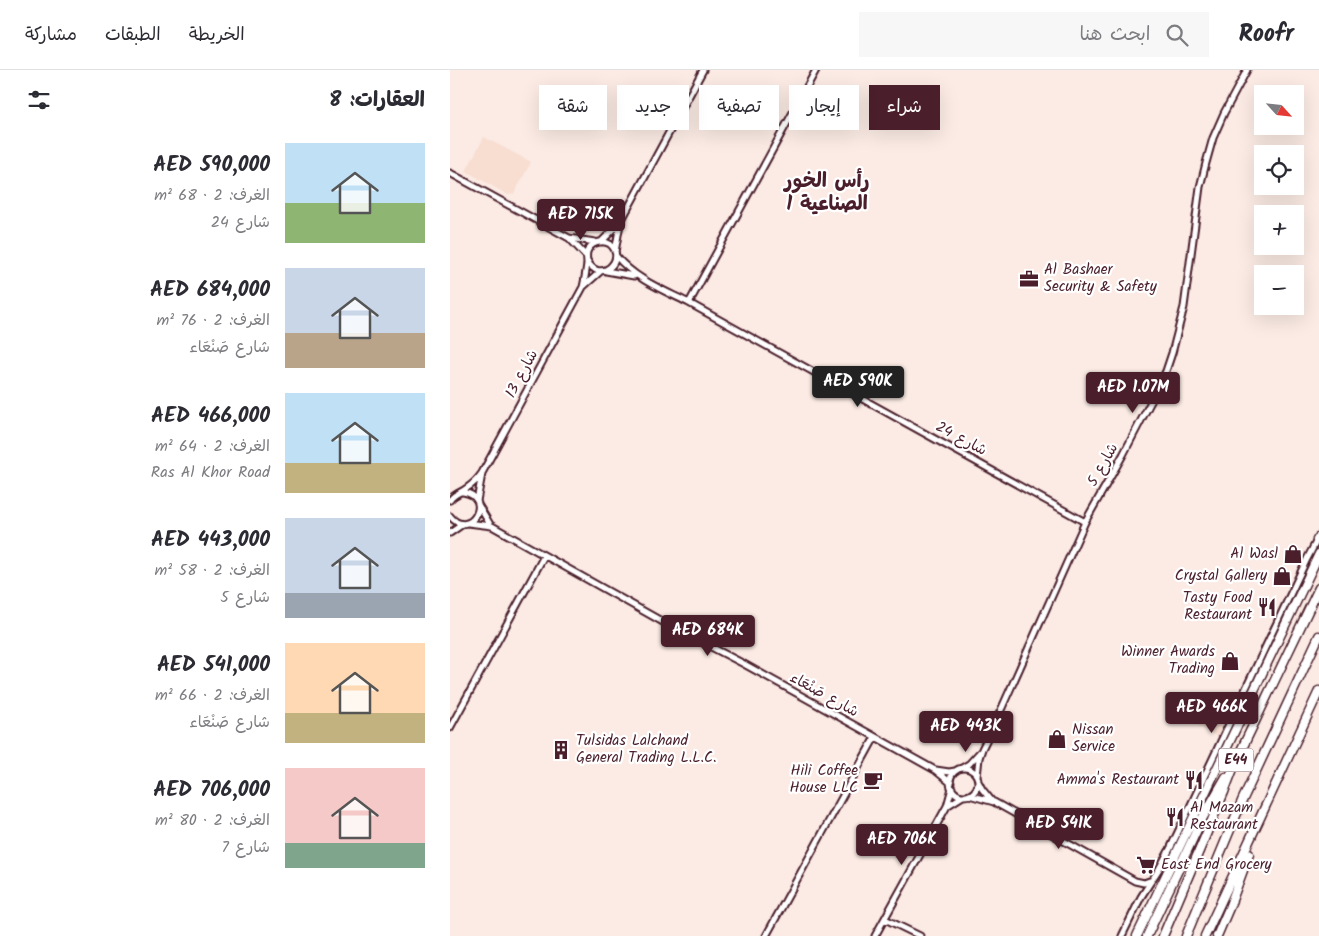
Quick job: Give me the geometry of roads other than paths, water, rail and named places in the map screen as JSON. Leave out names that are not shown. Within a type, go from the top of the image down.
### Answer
[{"type":"highway","points":[[1137,936],[1319,554]]},
{"type":"highway","name":"E44","points":[[1162,936],[1236,761],[1319,588]]},
{"type":"highway","name":"E44","points":[[1186,936],[1242,801],[1319,636]]},
{"type":"highway","points":[[1206,936],[1319,691]]},
{"type":"highway","points":[[1148,936],[1202,819],[1236,761]]},
{"type":"highway","points":[[1218,936],[1268,801]]},
{"type":"highway","points":[[1132,936],[1163,880]]},
{"type":"street","points":[[450,173],[569,238],[587,258],[592,268],[603,271],[612,265],[620,223],[702,70]]},
{"type":"street","points":[[689,303],[816,70]]},
{"type":"street","name":"شارع 5","points":[[958,770],[969,764],[982,749],[1085,522],[1123,455],[1166,371],[1184,307],[1200,188],[1206,163],[1224,113],[1247,70]]},
{"type":"street","points":[[587,258],[589,248],[620,223]]},
{"type":"street","points":[[569,238],[610,245],[615,254]]},
{"type":"street","name":"شارع 24","points":[[615,254],[639,278]]},
{"type":"street","name":"شارع 13","points":[[583,288],[587,258]]},
{"type":"street","name":"شارع 24","points":[[603,271],[622,273],[639,278],[689,303],[1085,522]]},
{"type":"street","name":"شارع 13","points":[[450,500],[475,482],[482,473],[583,288],[603,271]]},
{"type":"street","name":"شارع 13","points":[[478,504],[482,473]]},
{"type":"street","points":[[450,492],[471,494],[478,504],[476,517],[450,533]]},
{"type":"street","name":"شارع صَنْعَاء","points":[[478,504],[492,526]]},
{"type":"street","points":[[450,516],[454,521],[465,523]]},
{"type":"street","name":"شارع صَنْعَاء","points":[[465,523],[492,526],[935,770],[951,786]]},
{"type":"street","points":[[1122,936],[1170,849],[1291,591],[1318,538]]},
{"type":"street","points":[[450,728],[544,556]]},
{"type":"street","points":[[766,936],[875,737]]},
{"type":"street","name":"شارع 5","points":[[978,779],[978,767],[982,749]]},
{"type":"street","points":[[876,936],[947,806],[953,775],[958,770],[970,769],[974,772],[982,789],[994,802]]},
{"type":"street","name":"شارع صَنْعَاء","points":[[935,770],[949,772],[958,770]]},
{"type":"street","points":[[947,806],[976,790],[978,779]]},
{"type":"street","points":[[951,786],[956,794],[994,802],[1135,881],[1144,883],[1152,880]]},
{"type":"street","points":[[1135,881],[1141,890],[1142,897]]},
{"type":"street","points":[[885,919],[920,936]]},
{"type":"place","name":"Al Bashaer Security & Safety","points":[[1029,279]]},
{"type":"place","name":"Al Wasl","points":[[1293,554]]},
{"type":"place","name":"Crystal Gallery","points":[[1282,576]]},
{"type":"place","name":"Tasty Food Restaurant","points":[[1267,607]]},
{"type":"place","name":"Winner Awards Trading","points":[[1230,661]]},
{"type":"place","name":"Nissan Service","points":[[1057,739]]},
{"type":"place","name":"Tulsidas Lalchand General Trading L.L.C.","points":[[561,750]]},
{"type":"place","name":"Hili Coffee House LLC","points":[[873,780]]},
{"type":"place","name":"Amma's Restaurant","points":[[1194,780]]},
{"type":"place","name":"Al Mazam Restaurant","points":[[1175,817]]},
{"type":"place","name":"East End Grocery","points":[[1146,865]]},
{"type":"district","name":"رأس الخور الصناعية 1","points":[[827,194]]}]
